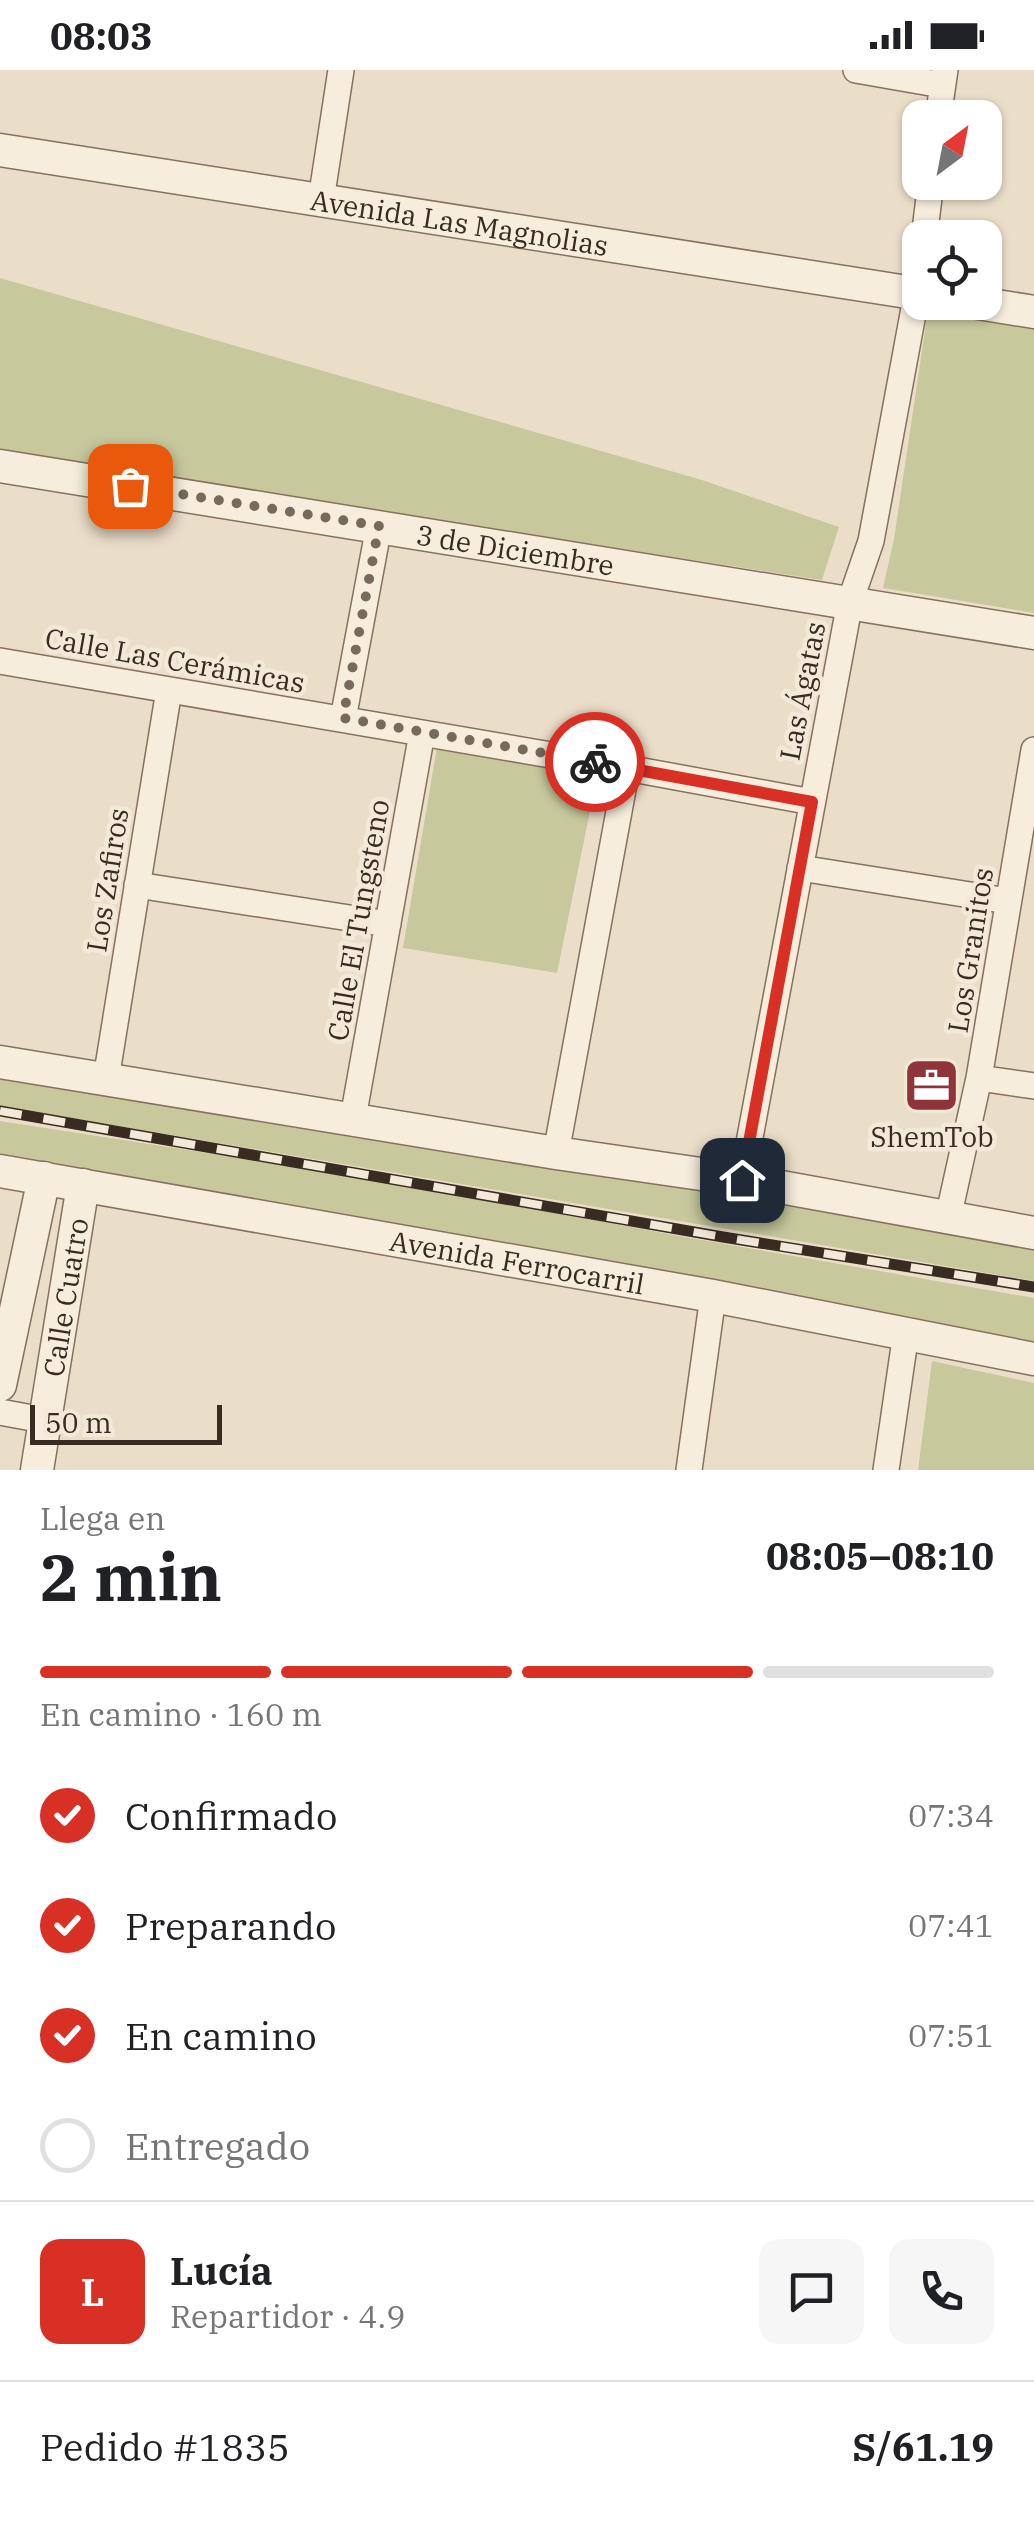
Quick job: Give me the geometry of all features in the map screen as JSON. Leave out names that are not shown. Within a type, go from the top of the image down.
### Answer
[{"type":"street","points":[[322,200],[341,70]]},
{"type":"street","points":[[856,70],[943,77]]},
{"type":"street","name":"Avenida Las Magnolias","points":[[0,150],[902,285]]},
{"type":"street","points":[[1002,307],[1034,312]]},
{"type":"street","name":"Las Ágatas","points":[[742,1180],[850,602],[870,541],[913,320]]},
{"type":"street","name":"3 de Diciembre","points":[[0,466],[1034,633]]},
{"type":"street","points":[[343,718],[379,526]]},
{"type":"street","name":"Calle Las Cerámicas","points":[[1,667],[343,718],[812,802]]},
{"type":"street","name":"Los Zafiros","points":[[106,1080],[168,690]]},
{"type":"street","name":"Calle El Tungsteno","points":[[354,1118],[422,733]]},
{"type":"street","name":"Los Granitos","points":[[948,1218],[979,1078],[1034,750]]},
{"type":"street","points":[[556,1152],[627,768]]},
{"type":"street","points":[[800,868],[1008,901]]},
{"type":"street","points":[[137,885],[388,924]]},
{"type":"street","points":[[0,1062],[742,1180],[1034,1232]]},
{"type":"street","points":[[979,1078],[1034,1086]]},
{"type":"street","name":"Avenida Ferrocarril","points":[[0,1170],[713,1296],[1034,1359]]},
{"type":"street","name":"Calle Cuatro","points":[[0,1385],[44,1178]]},
{"type":"street","name":"Calle Cuatro","points":[[36,1470],[83,1185]]},
{"type":"street","points":[[689,1470],[713,1296]]},
{"type":"street","points":[[886,1470],[906,1333]]},
{"type":"street","points":[[0,1412],[44,1420]]},
{"type":"green space","points":[[0,278],[702,480],[839,527],[822,580],[0,454]]},
{"type":"green space","points":[[927,320],[994,320],[1034,326],[1034,613],[883,588],[894,539]]},
{"type":"green space","points":[[437,747],[598,772],[557,973],[403,948]]},
{"type":"green space","points":[[0,1074],[739,1192],[1034,1244],[1034,1281],[0,1106]]},
{"type":"green space","points":[[0,1121],[362,1177],[1034,1298],[1034,1348],[109,1204],[113,1173],[0,1153]]},
{"type":"green space","points":[[932,1361],[1034,1383],[1034,1470],[918,1470]]},
{"type":"railway","points":[[0,1111],[1034,1287]]},
{"type":"way so far","points":[[130,486],[379,526],[343,718],[595,762]]},
{"type":"place","name":"ShemTob","points":[[932,1085]]},
{"type":"route","points":[[595,762],[812,802],[742,1180]]}]
